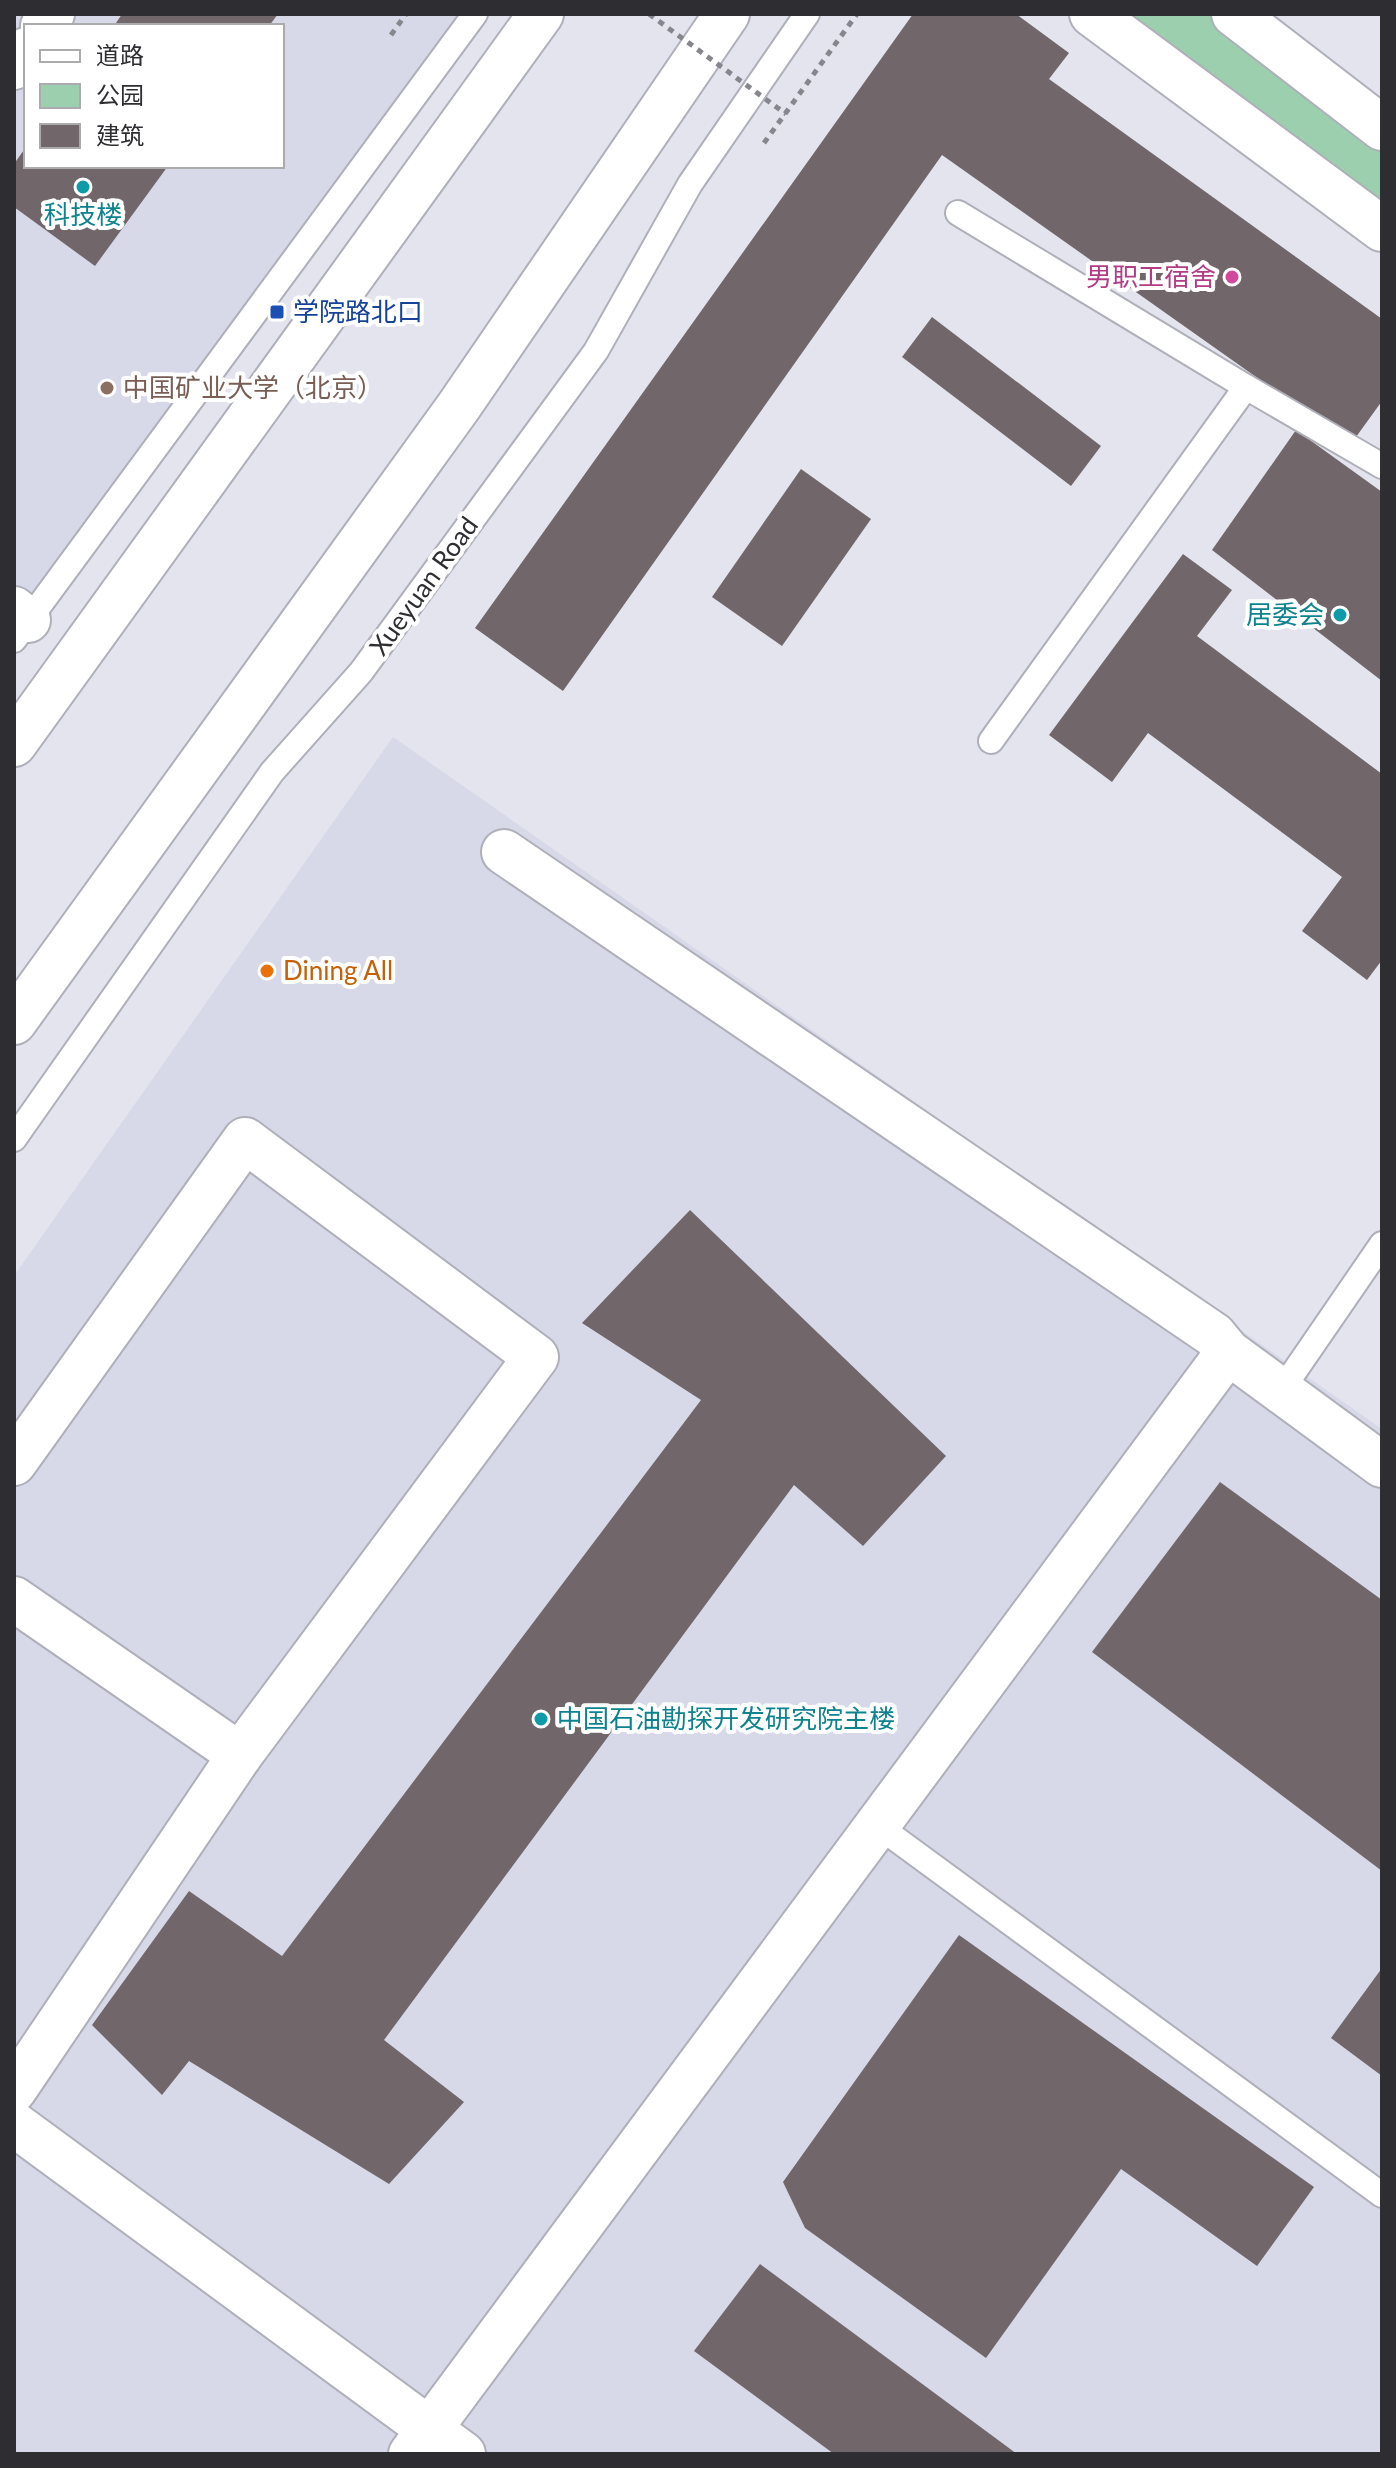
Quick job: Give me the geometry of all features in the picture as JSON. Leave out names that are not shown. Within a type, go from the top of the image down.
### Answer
[{"type":"street","points":[[14,744],[541,14]]},
{"type":"street","points":[[14,1022],[459,406],[727,14]]},
{"type":"street","points":[[1092,14],[1382,229]]},
{"type":"street","points":[[1234,14],[1382,128]]},
{"type":"street","points":[[504,852],[1214,1335],[1228,1352],[1382,1465]]},
{"type":"street","points":[[14,1463],[245,1140],[536,1357],[240,1755],[14,2090]]},
{"type":"street","points":[[14,2124],[434,2446],[877,1825],[1228,1352]]},
{"type":"street","points":[[14,1599],[240,1755]]},
{"type":"lane","points":[[19,623],[475,14]]},
{"type":"lane","name":"Xueyuan Road","points":[[14,1139],[272,772],[361,672],[596,351],[690,184],[807,14]]},
{"type":"lane","points":[[958,213],[1382,466]]},
{"type":"lane","points":[[991,741],[1246,387]]},
{"type":"lane","points":[[1281,1391],[1382,1244]]},
{"type":"lane","points":[[877,1825],[1382,2195]]},
{"type":"path","points":[[391,35],[406,14]]},
{"type":"path","points":[[649,14],[786,114]]},
{"type":"path","points":[[759,150],[857,14]]},
{"type":"shaded area","name":"中国矿业大学（北京）","points":[[14,14],[475,14],[14,638]]},
{"type":"shaded area","points":[[393,737],[1382,1429],[1382,2454],[14,2454],[14,1276]]},
{"type":"green space","points":[[1118,14],[1216,14],[1382,140],[1382,219]]},
{"type":"building","points":[[122,14],[278,14],[270,24],[115,24]]},
{"type":"building","points":[[913,14],[1016,14],[1069,53],[1049,79],[1382,319],[1382,401],[1351,444],[942,155],[563,691],[475,628]]},
{"type":"building","name":"科技楼","points":[[24,150],[24,168],[167,168],[95,266],[14,207],[14,164]]},
{"type":"building","points":[[932,317],[1101,446],[1071,486],[902,357]]},
{"type":"building","name":"居委会","points":[[1296,430],[1382,492],[1382,681],[1212,550]]},
{"type":"building","points":[[801,469],[871,519],[782,646],[712,597]]},
{"type":"building","points":[[1183,554],[1232,590],[1197,636],[1382,774],[1382,960],[1367,980],[1302,931],[1342,877],[1148,733],[1112,782],[1049,735]]},
{"type":"building","name":"中国石油勘探开发研究院主楼","points":[[690,1210],[946,1456],[863,1546],[794,1485],[384,2040],[464,2102],[389,2184],[189,2061],[162,2095],[92,2025],[189,1891],[282,1956],[701,1400],[582,1323]]},
{"type":"building","points":[[1220,1482],[1382,1600],[1382,1871],[1092,1652]]},
{"type":"building","points":[[959,1935],[1314,2187],[1257,2266],[1121,2169],[986,2358],[805,2228],[783,2182]]},
{"type":"building","points":[[1382,1968],[1382,2076],[1331,2038]]},
{"type":"building","points":[[760,2264],[1017,2454],[834,2454],[694,2351]]},
{"type":"place","name":"科技楼","points":[[83,187]]},
{"type":"place","name":"男职工宿舍","points":[[1232,277]]},
{"type":"place","name":"学院路北口","points":[[277,312]]},
{"type":"place","name":"中国矿业大学（北京）","points":[[107,388]]},
{"type":"place","name":"居委会","points":[[1340,615]]},
{"type":"place","name":"Dining All","points":[[267,971]]},
{"type":"place","name":"中国石油勘探开发研究院主楼","points":[[541,1719]]}]
